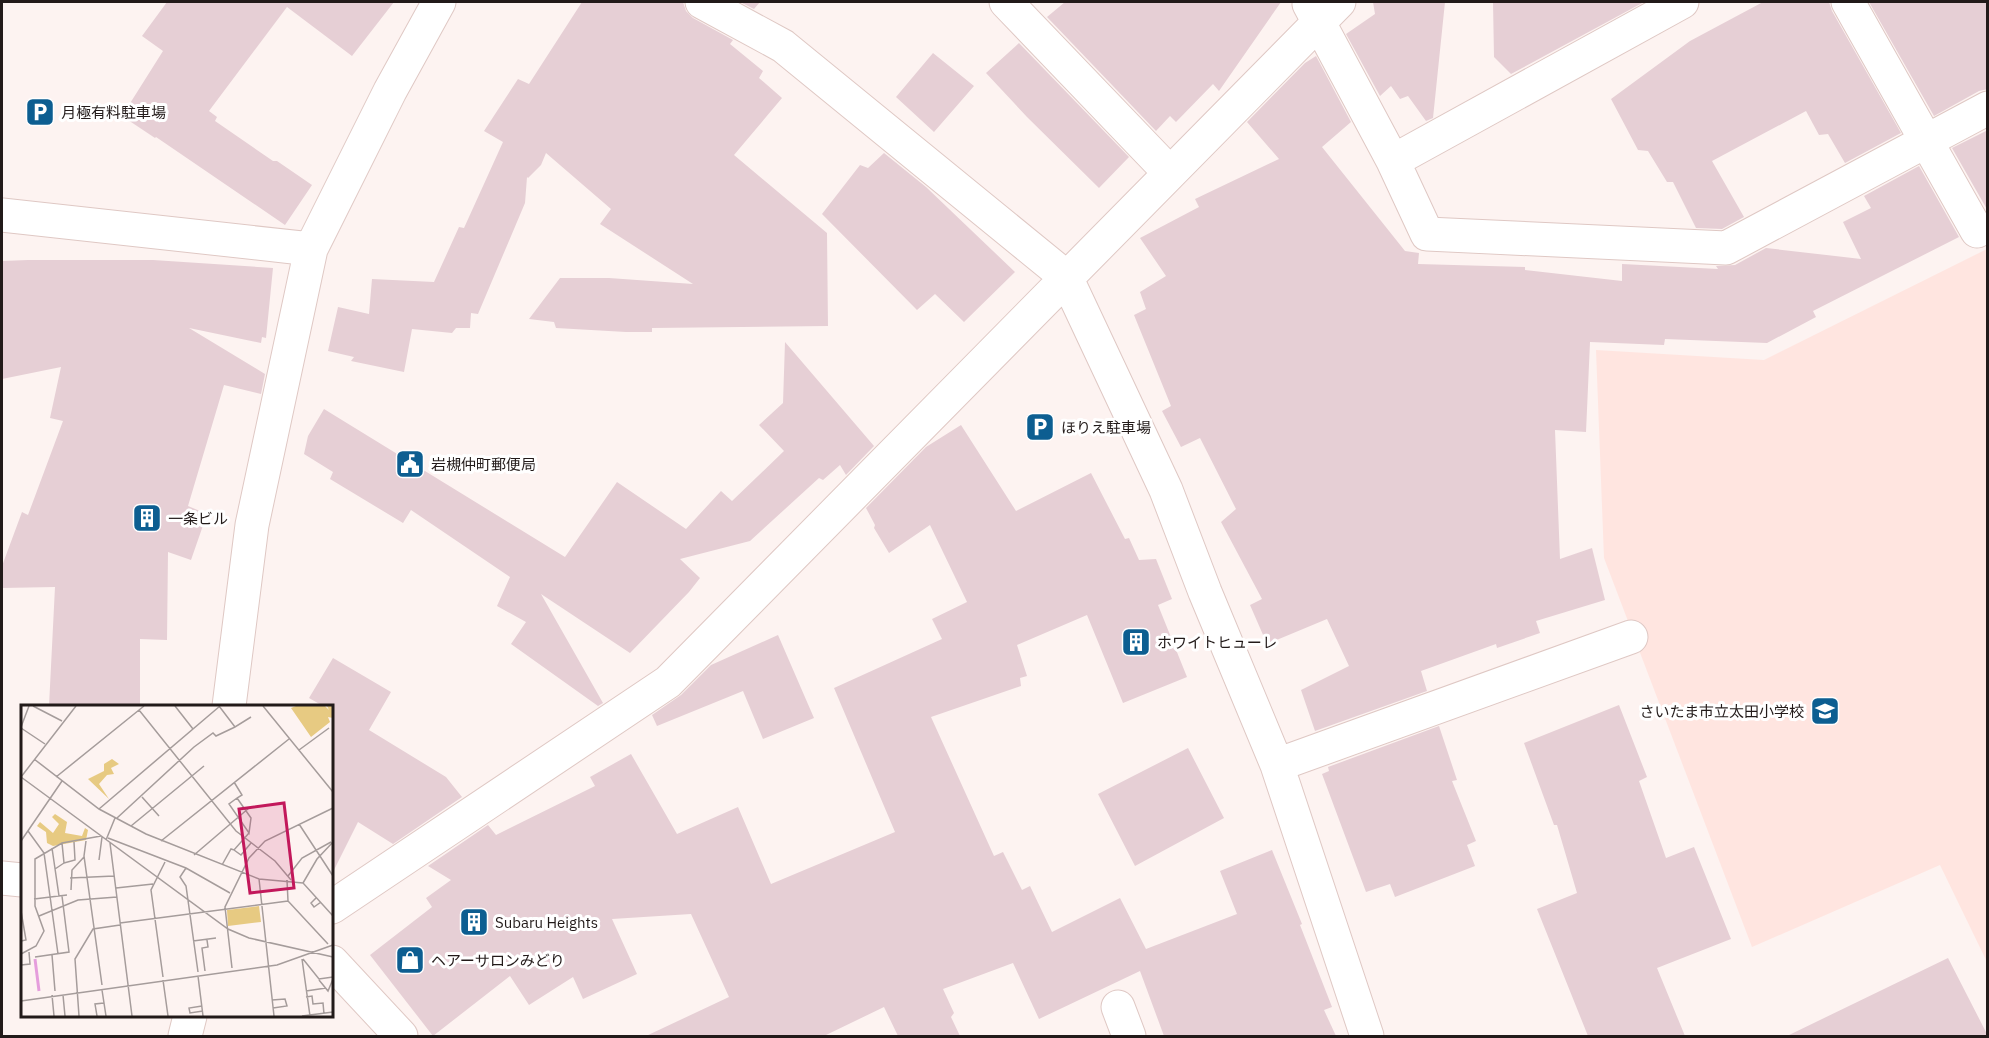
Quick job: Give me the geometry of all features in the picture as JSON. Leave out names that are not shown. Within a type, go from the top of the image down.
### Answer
[{"type":"street","points":[[229,705],[252,525],[311,249],[390,91],[439,2]]},
{"type":"street","points":[[702,2],[783,46],[1066,277],[1166,490],[1205,592],[1277,765],[1367,1036]]},
{"type":"street","points":[[1006,2],[1170,173]]},
{"type":"street","points":[[1393,161],[1682,2]]},
{"type":"street","points":[[1848,2],[1977,231]]},
{"type":"street","points":[[333,907],[668,682],[1170,173],[1322,9],[1427,234],[1726,248],[1988,108]]},
{"type":"street","points":[[2,214],[311,249]]},
{"type":"street","points":[[1277,765],[1631,637]]},
{"type":"street","points":[[2,879],[21,880]]},
{"type":"street","points":[[333,963],[401,1036]]},
{"type":"street","points":[[185,1036],[190,1017]]},
{"type":"shaded area","name":"さいたま市立太田小学校","points":[[1987,249],[1987,962],[1940,865],[1752,947],[1604,558],[1596,350],[1764,360]]},
{"type":"building","points":[[167,2],[394,2],[352,56],[287,7],[209,111],[217,117],[215,121],[312,185],[285,225],[122,116],[163,51],[142,36]]},
{"type":"building","points":[[582,2],[683,2],[686,11],[693,18],[733,40],[730,44],[763,71],[759,78],[782,98],[734,155],[827,233],[828,326],[652,328],[652,332],[626,332],[556,328],[554,322],[529,319],[560,278],[609,278],[693,284],[600,224],[611,209],[546,153],[541,165],[527,177],[525,203],[478,314],[471,313],[470,328],[456,328],[452,333],[412,329],[404,372],[351,361],[354,357],[328,351],[338,307],[369,314],[372,279],[434,282],[459,227],[464,228],[503,142],[484,131],[518,79],[529,84]]},
{"type":"building","points":[[740,2],[760,2],[754,9]]},
{"type":"building","points":[[1065,2],[1281,2],[1219,91],[1213,84],[1176,122],[1170,116],[1156,131],[1047,17]]},
{"type":"building","points":[[1373,2],[1445,2],[1433,118],[1426,121],[1408,96],[1400,99],[1391,86],[1380,96],[1346,34],[1375,14]]},
{"type":"building","points":[[1493,2],[1644,2],[1511,74],[1494,57]]},
{"type":"building","points":[[1763,2],[1829,2],[1901,133],[1845,163],[1828,134],[1819,135],[1806,111],[1712,161],[1744,217],[1722,229],[1696,228],[1673,182],[1667,182],[1648,151],[1638,150],[1611,99],[1690,41]]},
{"type":"building","points":[[1869,2],[1988,2],[1988,89],[1979,91],[1934,116]]},
{"type":"building","points":[[1019,43],[1129,157],[1099,188],[986,73]]},
{"type":"building","points":[[933,53],[974,86],[934,132],[896,97]]},
{"type":"building","points":[[1316,56],[1351,122],[1322,147],[1405,251],[1419,253],[1418,264],[1525,267],[1525,270],[1622,281],[1622,264],[1718,269],[1716,266],[1735,265],[1766,248],[1861,259],[1843,222],[1871,208],[1864,196],[1919,166],[1959,237],[1813,311],[1816,317],[1767,343],[1665,339],[1664,345],[1590,342],[1586,432],[1555,430],[1560,559],[1592,548],[1605,600],[1536,621],[1540,633],[1497,648],[1496,644],[1421,671],[1427,691],[1315,731],[1301,690],[1349,666],[1327,619],[1267,644],[1250,605],[1262,599],[1221,522],[1236,509],[1200,438],[1181,447],[1162,411],[1171,406],[1134,315],[1146,309],[1140,292],[1166,276],[1140,238],[1199,207],[1195,199],[1279,159],[1247,122],[1305,63]]},
{"type":"building","points":[[1988,130],[1988,211],[1952,148]]},
{"type":"building","points":[[884,153],[926,187],[1015,272],[964,322],[935,294],[917,310],[822,214],[860,165],[868,168]]},
{"type":"building","points":[[153,260],[273,268],[266,338],[262,337],[261,343],[189,328],[265,374],[261,394],[224,385],[188,506],[207,514],[191,560],[168,552],[167,640],[140,639],[140,705],[49,705],[55,587],[2,588],[2,566],[22,512],[28,515],[63,421],[50,418],[61,367],[2,379],[2,261]]},
{"type":"building","points":[[785,342],[874,446],[846,475],[840,465],[823,480],[819,478],[750,541],[680,559],[700,578],[630,653],[541,594],[603,703],[598,706],[511,644],[526,622],[497,606],[510,577],[411,510],[403,523],[330,479],[333,472],[304,454],[308,436],[324,409],[565,557],[617,482],[686,529],[721,491],[732,501],[784,451],[759,425],[783,403]]},
{"type":"building","points":[[961,425],[1016,511],[1091,473],[1125,539],[1129,538],[1139,560],[1156,559],[1172,599],[1158,605],[1187,677],[1123,703],[1087,615],[1017,645],[1027,676],[1020,678],[1021,686],[931,717],[994,856],[1003,852],[1022,890],[1030,886],[1052,932],[1120,898],[1146,949],[1237,914],[1220,871],[1272,850],[1332,1007],[1324,1010],[1336,1036],[1164,1036],[1140,971],[1039,1019],[1013,963],[943,989],[954,1013],[951,1017],[960,1036],[898,1036],[884,1007],[824,1036],[646,1036],[729,997],[691,914],[612,919],[637,974],[583,999],[573,977],[529,1005],[510,976],[433,1036],[370,955],[432,907],[426,898],[451,880],[428,866],[488,825],[496,835],[595,786],[590,777],[631,754],[677,834],[738,807],[771,884],[895,832],[834,688],[942,639],[932,619],[967,602],[930,525],[889,553],[874,528],[875,525],[866,508],[926,447]]},
{"type":"building","points":[[778,635],[814,718],[763,739],[743,691],[657,726],[652,715],[681,695],[711,665]]},
{"type":"building","points":[[333,658],[391,692],[369,730],[446,777],[462,797],[393,844],[358,822],[333,872],[333,705],[321,705],[309,698]]},
{"type":"building","points":[[1619,705],[1647,777],[1639,781],[1666,858],[1694,847],[1731,939],[1657,968],[1685,1036],[1588,1036],[1537,909],[1577,893],[1557,825],[1554,825],[1524,743]]},
{"type":"building","points":[[1439,726],[1457,780],[1452,781],[1476,841],[1467,845],[1475,866],[1395,897],[1390,884],[1366,892],[1322,774],[1329,771],[1328,767]]},
{"type":"building","points":[[1188,748],[1224,818],[1135,866],[1098,794]]},
{"type":"building","points":[[1948,958],[1988,1036],[1787,1036]]},
{"type":"place","name":"月極有料駐車場","points":[[40,112]]},
{"type":"place","name":"ほりえ駐車場","points":[[1040,427]]},
{"type":"place","name":"岩槻仲町郵便局","points":[[410,464]]},
{"type":"place","name":"一条ビル","points":[[147,518]]},
{"type":"place","name":"ホワイトヒューレ","points":[[1136,642]]},
{"type":"place","name":"さいたま市立太田小学校","points":[[1825,711]]},
{"type":"place","name":"Subaru Heights","points":[[474,922]]},
{"type":"place","name":"ヘアーサロンみどり","points":[[410,960]]}]
